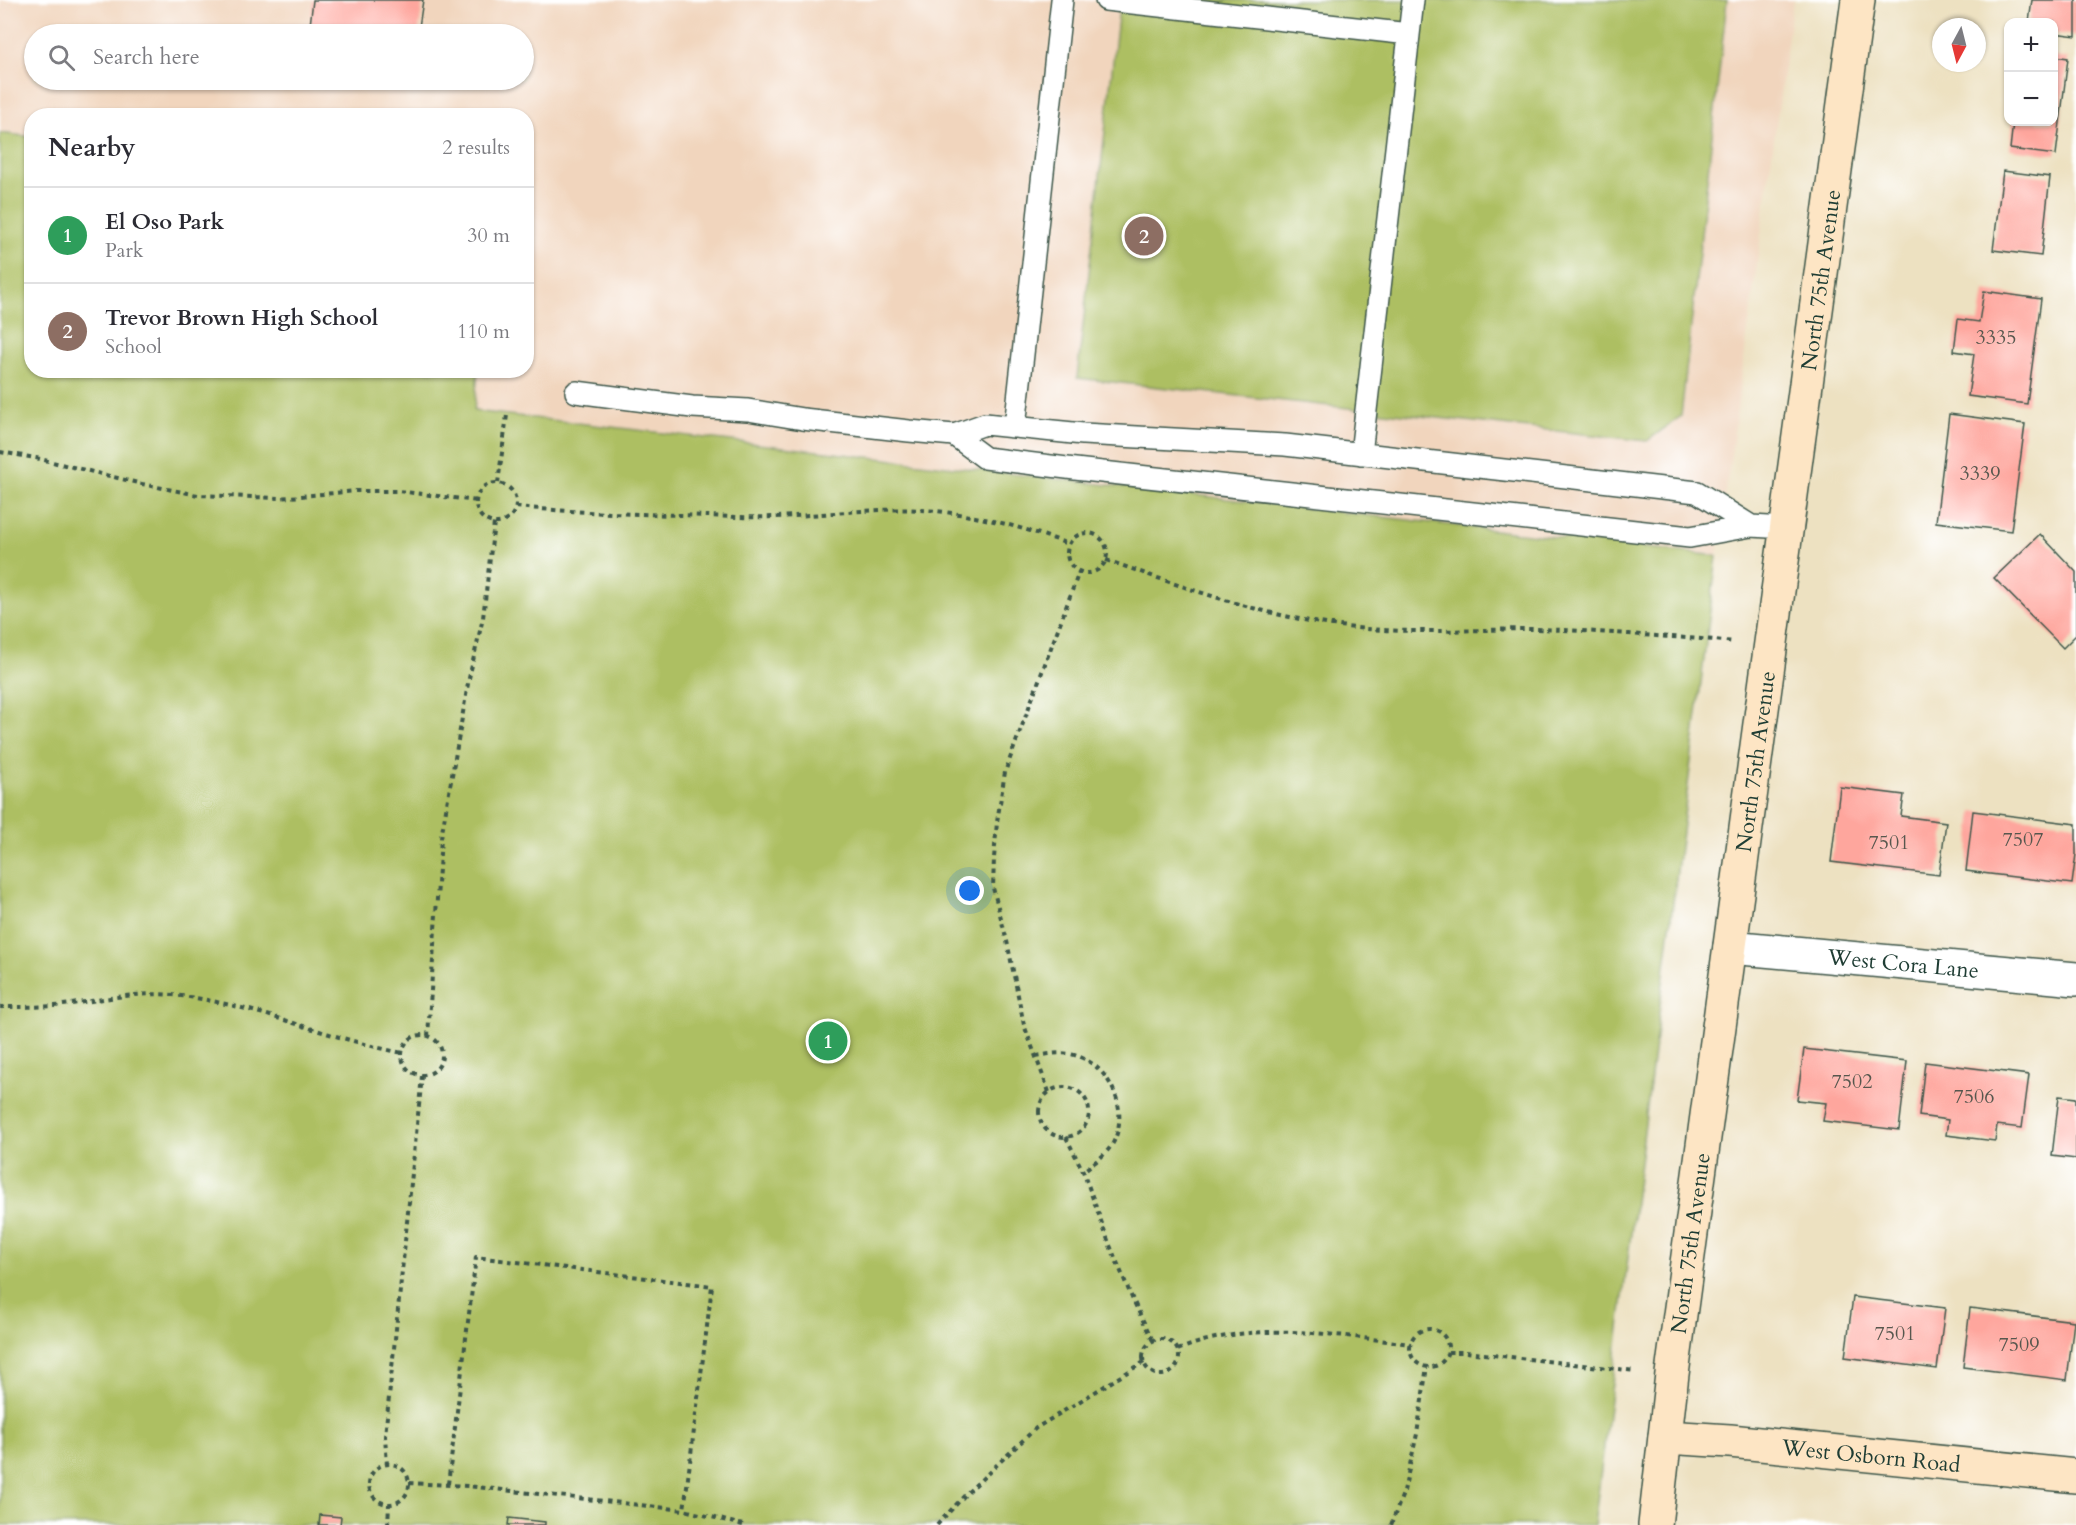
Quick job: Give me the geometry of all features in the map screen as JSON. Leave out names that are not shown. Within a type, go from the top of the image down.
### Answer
[{"type":"main road","name":"North 75th Avenue","points":[[1655,1525],[1672,1374],[1857,0]]},
{"type":"main road","name":"West Osborn Road","points":[[1665,1437],[2076,1476]]},
{"type":"street","name":"West Cora Lane","points":[[1730,947],[2076,979]]},
{"type":"lane","points":[[1015,427],[1062,0]]},
{"type":"lane","points":[[1106,0],[1409,34]]},
{"type":"lane","points":[[1361,454],[1413,0]]},
{"type":"lane","points":[[576,392],[954,435],[985,424],[1083,434],[1285,445],[1697,492],[1751,526]]},
{"type":"lane","points":[[954,435],[985,458],[1075,469],[1690,537],[1751,526],[1786,528]]},
{"type":"path","points":[[498,483],[507,415]]},
{"type":"path","points":[[0,452],[198,495],[279,498],[356,491],[398,491],[477,501]]},
{"type":"path","points":[[498,483],[508,486],[514,493],[516,507],[508,519],[494,523],[479,513],[477,501],[482,489],[489,484],[498,483]]},
{"type":"path","points":[[516,507],[731,517],[777,517],[875,510],[934,511],[992,519],[1068,544]]},
{"type":"path","points":[[428,1036],[441,838],[483,618],[494,523]]},
{"type":"path","points":[[1091,533],[1102,540],[1107,553],[1106,560],[1098,570],[1079,572],[1069,564],[1066,551],[1068,544],[1078,535],[1091,533]]},
{"type":"path","points":[[1106,560],[1226,602],[1308,621],[1347,627],[1392,631],[1527,629],[1696,637]]},
{"type":"path","points":[[1049,1092],[1024,1025],[1007,941],[993,888],[996,822],[1005,772],[1079,572]]},
{"type":"path","points":[[0,1007],[54,1006],[134,994],[171,995],[209,1000],[293,1022],[350,1041],[403,1053]]},
{"type":"path","points":[[417,1036],[428,1036],[439,1044],[441,1062],[434,1072],[422,1076],[415,1074],[406,1066],[403,1053],[411,1039],[417,1036]]},
{"type":"path","points":[[1036,1056],[1057,1053],[1078,1056],[1097,1066],[1110,1082],[1118,1101],[1119,1122],[1113,1142],[1100,1160],[1083,1171]]},
{"type":"path","points":[[387,1465],[385,1436],[422,1076]]},
{"type":"path","points":[[1056,1088],[1073,1089],[1080,1093],[1089,1107],[1089,1116],[1081,1130],[1066,1137],[1058,1137],[1050,1133],[1040,1121],[1038,1113],[1040,1105],[1049,1092],[1056,1088]]},
{"type":"path","points":[[1066,1137],[1083,1171],[1108,1243],[1153,1341]]},
{"type":"path","points":[[448,1484],[476,1257],[711,1286],[684,1510]]},
{"type":"path","points":[[1436,1330],[1441,1332],[1447,1341],[1448,1352],[1441,1362],[1434,1366],[1427,1366],[1414,1359],[1410,1344],[1420,1331],[1436,1330]]},
{"type":"path","points":[[1178,1350],[1206,1340],[1271,1332],[1333,1335],[1410,1344]]},
{"type":"path","points":[[1167,1340],[1178,1350],[1180,1354],[1178,1364],[1172,1371],[1158,1375],[1149,1370],[1144,1362],[1145,1350],[1153,1341],[1167,1340]]},
{"type":"path","points":[[1448,1352],[1672,1374]]},
{"type":"path","points":[[937,1525],[966,1494],[1036,1428],[1144,1362]]},
{"type":"path","points":[[1391,1525],[1404,1491],[1417,1434],[1427,1366]]},
{"type":"path","points":[[387,1465],[399,1467],[404,1471],[409,1483],[401,1500],[389,1504],[373,1496],[369,1485],[372,1473],[381,1466],[387,1465]]},
{"type":"path","points":[[409,1483],[448,1484],[684,1510],[743,1525]]},
{"type":"path","points":[[388,1525],[389,1504]]},
{"type":"shaded area","points":[[0,0],[1793,0],[1717,556],[179,378],[534,378],[534,108],[24,108],[24,360],[0,357]]},
{"type":"green space","points":[[1120,0],[1727,0],[1681,416],[1647,441],[1077,378]]},
{"type":"green space","points":[[0,133],[24,136],[24,378],[477,378],[474,411],[1717,556],[1594,1525],[0,1525]]},
{"type":"building","points":[[313,0],[423,0],[419,24],[310,24]]},
{"type":"building","points":[[2032,0],[2076,0],[2076,36],[2058,34],[2058,18],[2030,18]]},
{"type":"building","points":[[2058,57],[2068,58],[2056,155],[2010,149],[2013,126],[2058,126]]},
{"type":"building","points":[[2003,171],[2050,177],[2041,256],[1993,250]]},
{"type":"building","points":[[1984,291],[2041,299],[2027,404],[1968,396],[1974,354],[1954,351],[1958,319],[1979,322]]},
{"type":"building","points":[[1949,414],[2025,424],[2011,531],[1936,522]]},
{"type":"building","points":[[2040,534],[2076,572],[2076,635],[2063,648],[1994,578]]},
{"type":"building","points":[[1840,787],[1904,795],[1901,816],[1946,822],[1939,875],[1831,862]]},
{"type":"building","points":[[1973,811],[2076,824],[2076,854],[2072,884],[1966,871]]},
{"type":"building","points":[[1804,1049],[1907,1061],[1899,1130],[1823,1121],[1826,1103],[1797,1100]]},
{"type":"building","points":[[1925,1062],[2029,1075],[2022,1128],[1997,1125],[1995,1141],[1946,1135],[1948,1120],[1919,1116]]},
{"type":"building","points":[[2059,1096],[2076,1098],[2076,1159],[2052,1156]]},
{"type":"building","points":[[1853,1297],[1945,1308],[1937,1369],[1845,1357]]},
{"type":"building","points":[[1970,1308],[2074,1321],[2067,1380],[1963,1367]]},
{"type":"building","points":[[320,1515],[341,1517],[340,1525],[319,1525]]},
{"type":"building","points":[[509,1518],[545,1522],[545,1525],[508,1525]]},
{"type":"place","name":"Trevor Brown High School","points":[[1144,236]]},
{"type":"place","name":"El Oso Park","points":[[828,1041]]}]
